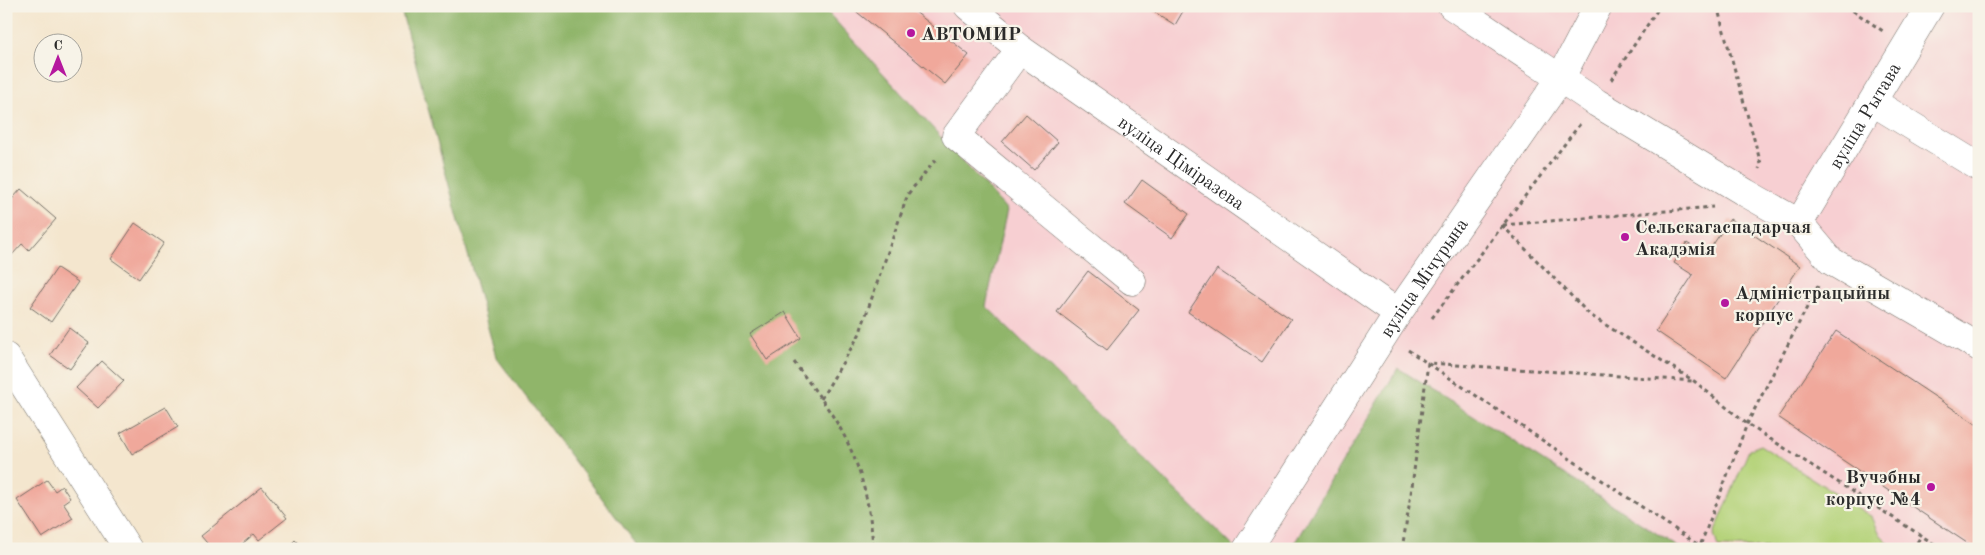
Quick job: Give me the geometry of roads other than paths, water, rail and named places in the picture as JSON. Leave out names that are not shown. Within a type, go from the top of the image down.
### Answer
[{"type":"street","name":"вуліца Ціміразева","points":[[968,6],[1020,49],[1398,313]]},
{"type":"street","points":[[1452,6],[1597,103],[1799,223],[1831,261],[1979,348]]},
{"type":"street","name":"вуліца Мічурына","points":[[1247,549],[1398,313],[1560,79],[1598,6]]},
{"type":"street","name":"вуліца Рытава","points":[[1799,223],[1930,6]]},
{"type":"street","points":[[1020,49],[956,136],[1132,281]]},
{"type":"street","points":[[1873,102],[1979,167]]},
{"type":"street","points":[[6,356],[128,549]]},
{"type":"place","name":"АВТОМИР","points":[[911,33]]},
{"type":"place","name":"Сельскагаспадарчая Акадэмія","points":[[1625,237]]},
{"type":"place","name":"Адміністрацыйны корпус","points":[[1725,303]]},
{"type":"place","name":"Вучэбны корпус №4","points":[[1931,487]]}]
